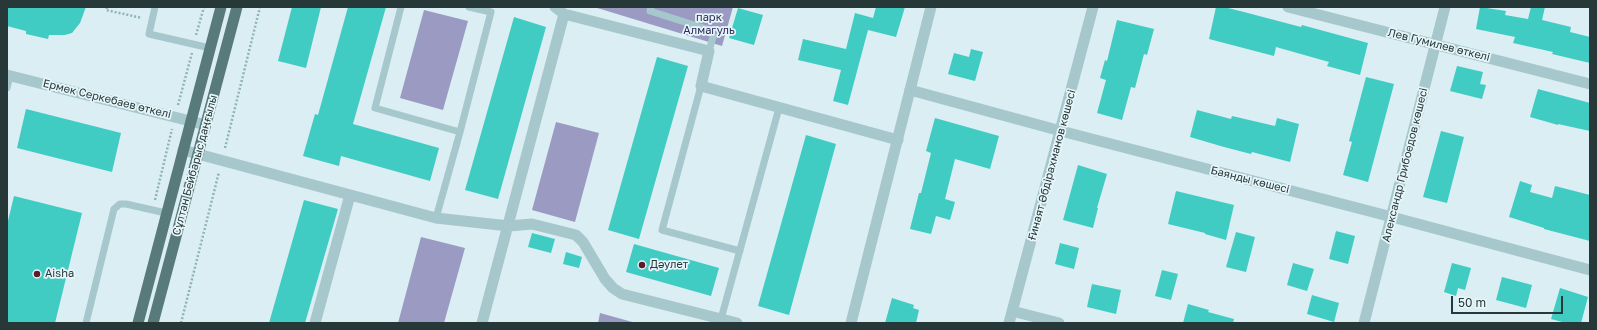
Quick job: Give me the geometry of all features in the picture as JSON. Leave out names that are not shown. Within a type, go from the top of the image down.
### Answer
[{"type":"main road","name":"Сұлтан Бейбарыс даңғылы","points":[[138,323],[221,7]]},
{"type":"main road","name":"Сұлтан Бейбарыс даңғылы","points":[[153,323],[237,7]]},
{"type":"street","points":[[555,7],[564,14],[709,51],[701,86],[898,140]]},
{"type":"street","points":[[851,323],[931,7]]},
{"type":"street","name":"Ғинаят Әбдірахманов көшесі","points":[[1009,323],[1093,7]]},
{"type":"street","name":"Лев Гумилев өткелі","points":[[1288,7],[1590,84]]},
{"type":"street","name":"Александр Грибоедов көшесі","points":[[1364,323],[1445,7]]},
{"type":"street","points":[[482,323],[509,226],[564,14]]},
{"type":"street","name":"Ермек Серкебаев өткелі","points":[[8,75],[206,125]]},
{"type":"street","name":"Баянды көшесі","points":[[910,90],[1590,270]]},
{"type":"street","points":[[183,150],[436,218],[509,226],[532,224],[576,236],[584,242],[605,279],[613,288],[622,294],[737,323]]},
{"type":"street","points":[[315,323],[350,195]]},
{"type":"street","points":[[1012,311],[1059,323]]},
{"type":"lane","points":[[155,7],[149,34],[210,48]]},
{"type":"lane","points":[[401,7],[375,108],[460,132]]},
{"type":"lane","points":[[436,218],[491,12],[469,7]]},
{"type":"lane","points":[[651,7],[650,11],[710,30],[713,37],[709,51]]},
{"type":"lane","points":[[7,88],[8,75]]},
{"type":"lane","points":[[701,86],[662,230],[740,251]]},
{"type":"lane","points":[[722,319],[779,108]]},
{"type":"lane","points":[[86,323],[114,209],[120,204],[166,213]]},
{"type":"path","points":[[107,7],[106,10],[152,20]]},
{"type":"path","points":[[152,210],[204,7]]},
{"type":"green space","name":"парк Алмагуль","points":[[594,7],[733,7],[722,46]]},
{"type":"green space","points":[[424,10],[468,21],[443,110],[400,98]]},
{"type":"green space","points":[[556,122],[599,133],[575,222],[532,210]]},
{"type":"green space","points":[[421,237],[465,248],[444,323],[398,323]]},
{"type":"green space","points":[[600,313],[636,323],[598,323]]},
{"type":"building","points":[[7,7],[86,7],[80,23],[72,33],[65,35],[49,35],[48,39],[26,34],[26,31],[7,26]]},
{"type":"building","points":[[292,7],[321,7],[306,68],[278,61]]},
{"type":"building","points":[[348,7],[386,7],[353,124],[439,148],[430,181],[341,156],[339,166],[303,156],[315,114],[318,115]]},
{"type":"building","points":[[876,7],[905,7],[896,37],[868,30],[848,105],[833,101],[841,70],[798,60],[803,39],[846,49],[855,13],[873,18]]},
{"type":"building","points":[[1216,7],[1224,7],[1301,27],[1302,25],[1368,43],[1360,75],[1327,66],[1329,62],[1276,47],[1274,56],[1209,39]]},
{"type":"building","points":[[1480,7],[1506,11],[1505,15],[1528,19],[1531,7],[1545,7],[1542,20],[1571,27],[1570,32],[1590,37],[1590,63],[1552,54],[1553,52],[1513,43],[1515,37],[1476,29]]},
{"type":"building","points":[[738,8],[763,15],[754,45],[729,38]]},
{"type":"building","points":[[514,17],[546,27],[498,199],[465,190]]},
{"type":"building","points":[[1117,20],[1154,29],[1147,55],[1144,54],[1135,88],[1131,87],[1122,120],[1097,113],[1106,80],[1100,78],[1105,60],[1107,61]]},
{"type":"building","points":[[971,49],[983,52],[975,81],[948,74],[954,53],[969,57]]},
{"type":"building","points":[[657,57],[688,66],[639,239],[608,230]]},
{"type":"building","points":[[1457,66],[1483,72],[1480,84],[1486,85],[1482,99],[1450,91]]},
{"type":"building","points":[[1366,77],[1394,84],[1368,182],[1343,175],[1352,142],[1349,141]]},
{"type":"building","points":[[1538,89],[1590,103],[1590,131],[1558,125],[1530,117]]},
{"type":"building","points":[[26,109],[121,133],[112,172],[17,148]]},
{"type":"building","points":[[1197,110],[1231,119],[1232,116],[1275,126],[1277,118],[1299,124],[1290,162],[1252,152],[1251,154],[1190,137]]},
{"type":"building","points":[[935,118],[999,136],[990,169],[955,159],[945,199],[955,202],[950,220],[936,216],[931,234],[910,229],[931,153],[926,151]]},
{"type":"building","points":[[1441,131],[1464,137],[1447,203],[1423,197]]},
{"type":"building","points":[[806,135],[836,144],[789,315],[758,306]]},
{"type":"building","points":[[1078,165],[1107,174],[1093,228],[1063,220]]},
{"type":"building","points":[[1520,181],[1532,185],[1530,192],[1552,198],[1555,186],[1590,195],[1590,241],[1544,229],[1509,217]]},
{"type":"building","points":[[1176,191],[1234,205],[1226,240],[1168,224]]},
{"type":"building","name":"Aisha","points":[[14,196],[82,213],[55,323],[7,323],[7,225]]},
{"type":"building","points":[[304,200],[338,209],[305,323],[269,323]]},
{"type":"building","points":[[1336,231],[1355,236],[1348,264],[1329,259]]},
{"type":"building","points":[[1236,232],[1255,237],[1246,272],[1226,267]]},
{"type":"building","points":[[532,233],[555,239],[551,253],[528,247]]},
{"type":"building","points":[[1060,243],[1079,248],[1074,269],[1055,264]]},
{"type":"building","points":[[634,244],[719,268],[711,296],[626,272]]},
{"type":"building","points":[[566,252],[582,257],[579,268],[563,264]]},
{"type":"building","points":[[1293,263],[1314,269],[1307,291],[1287,285]]},
{"type":"building","points":[[1452,263],[1471,268],[1465,290],[1458,288],[1456,296],[1444,292]]},
{"type":"building","points":[[1162,270],[1178,274],[1171,300],[1155,296]]},
{"type":"building","points":[[1502,277],[1532,285],[1526,308],[1496,300]]},
{"type":"building","points":[[1092,284],[1121,290],[1116,314],[1087,307]]},
{"type":"building","points":[[1560,288],[1588,297],[1581,323],[1566,323],[1551,319]]},
{"type":"building","points":[[1312,295],[1339,303],[1334,322],[1307,314]]},
{"type":"building","points":[[892,298],[914,305],[913,308],[919,310],[916,323],[885,323]]},
{"type":"building","points":[[1188,304],[1209,310],[1208,312],[1234,319],[1233,323],[1183,323]]},
{"type":"place","name":"Дәулет","points":[[642,265]]},
{"type":"place","name":"Aisha","points":[[37,274]]}]
